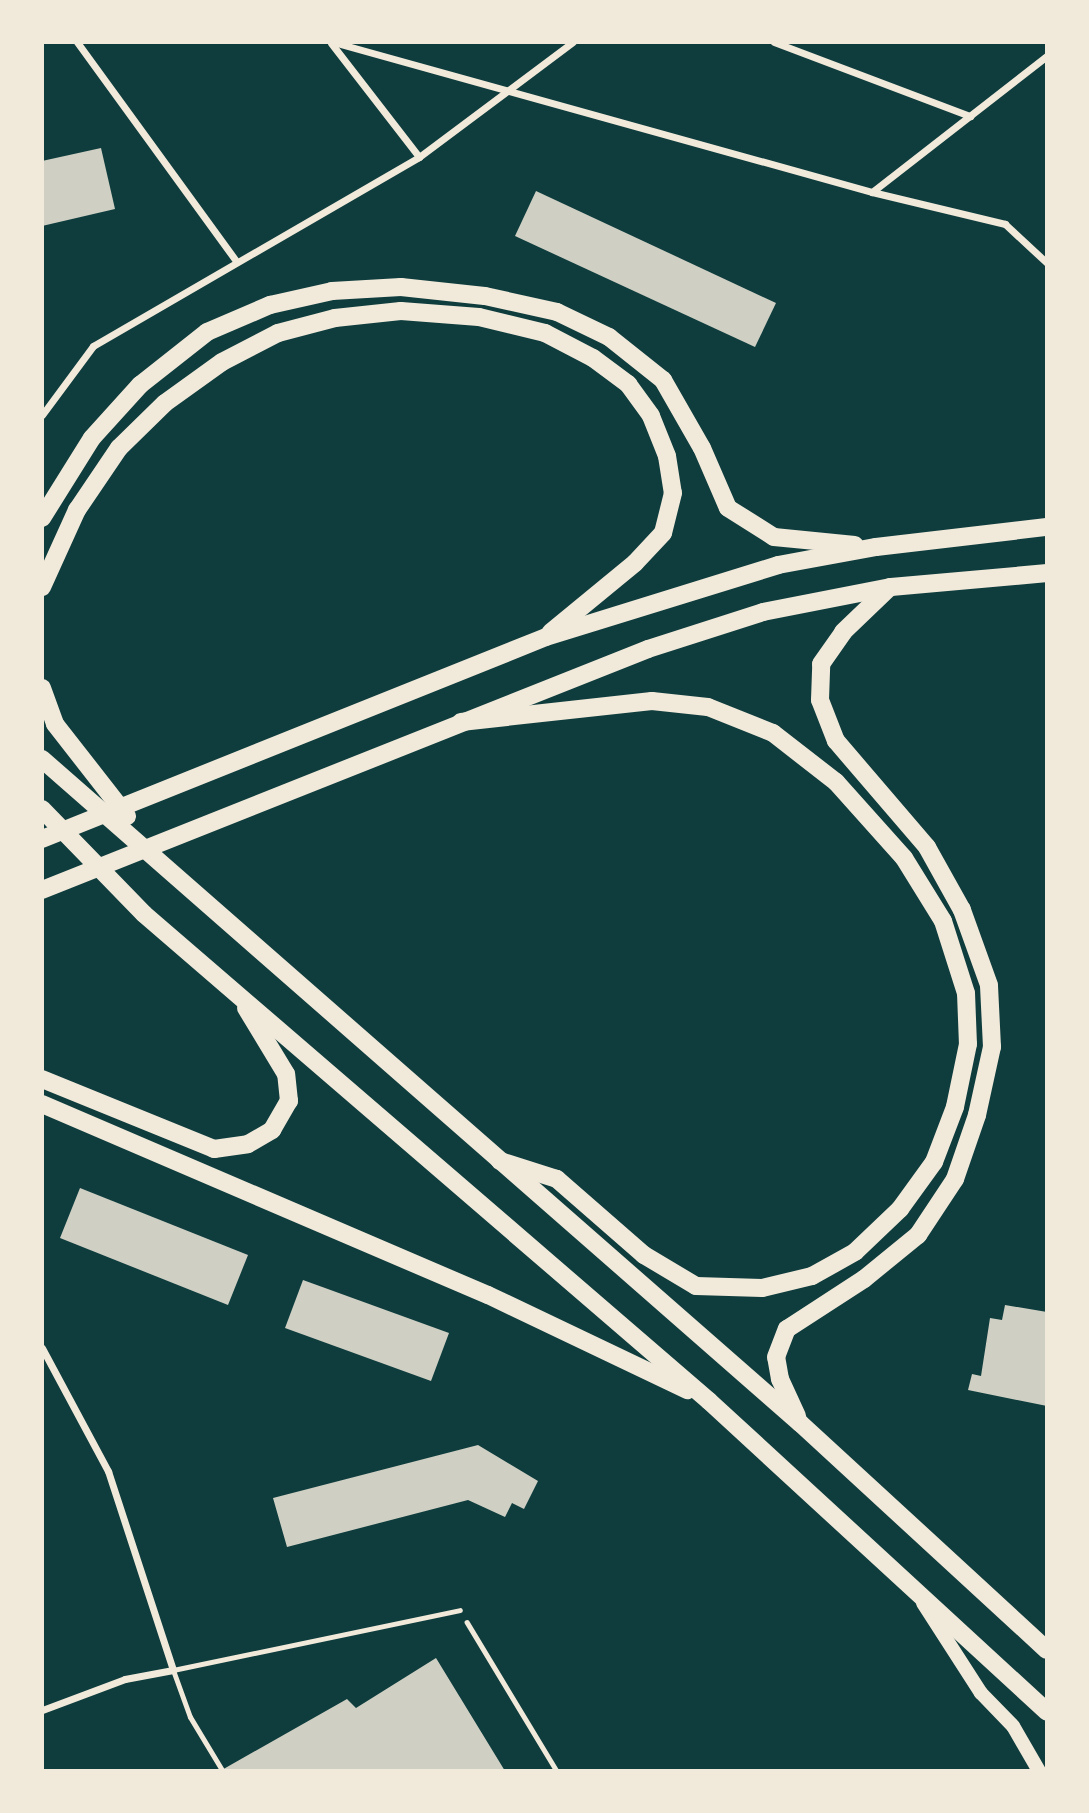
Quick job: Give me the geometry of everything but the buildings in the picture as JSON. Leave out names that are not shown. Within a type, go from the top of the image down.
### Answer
[{"type":"main road","points":[[42,518],[92,438],[140,385],[206,332],[270,305],[332,291],[401,286],[485,296],[557,312],[609,337],[663,380],[702,448],[727,508],[774,537],[876,547]]},
{"type":"main road","points":[[42,587],[77,510],[119,448],[165,403],[222,362],[278,333],[335,318],[401,311],[479,317],[545,333],[620,378],[651,416],[667,456],[673,493],[663,533],[635,563],[546,637]]},
{"type":"main road","points":[[42,839],[546,637],[778,565],[876,547],[1047,527]]},
{"type":"main road","points":[[42,890],[648,649],[763,612],[891,587],[1047,573]]},
{"type":"main road","points":[[800,1423],[779,1379],[776,1357],[787,1329],[864,1279],[918,1235],[955,1179],[977,1115],[992,1047],[989,985],[962,910],[927,847],[836,741],[820,700],[821,664],[843,632],[891,587]]},
{"type":"main road","points":[[42,688],[55,724],[173,873]]},
{"type":"main road","points":[[461,722],[652,701],[708,707],[773,733],[836,782],[904,859],[943,921],[966,993],[968,1044],[955,1107],[934,1162],[900,1209],[855,1252],[812,1276],[762,1288],[696,1286],[644,1255],[557,1179],[500,1161]]},
{"type":"main road","points":[[42,759],[800,1423],[1047,1650]]},
{"type":"main road","points":[[42,810],[144,914],[709,1401],[921,1599],[1047,1712]]},
{"type":"main road","points":[[42,1079],[214,1149],[248,1144],[272,1130],[289,1101],[286,1074],[236,993]]},
{"type":"main road","points":[[42,1104],[488,1295],[709,1401]]},
{"type":"main road","points":[[921,1599],[981,1693],[1013,1726],[1039,1771]]},
{"type":"street","points":[[77,42],[236,261]]},
{"type":"street","points":[[332,42],[419,157]]},
{"type":"street","points":[[332,42],[872,192],[1005,224],[1047,263]]},
{"type":"street","points":[[42,415],[93,346],[419,157],[573,42]]},
{"type":"street","points":[[774,42],[970,116]]},
{"type":"street","points":[[872,192],[1047,56]]},
{"type":"street","points":[[42,1348],[108,1471],[173,1670],[125,1679],[42,1710]]},
{"type":"lane","points":[[222,1770],[190,1717],[173,1670],[460,1610]]},
{"type":"path","points":[[460,1610],[557,1771]]}]
